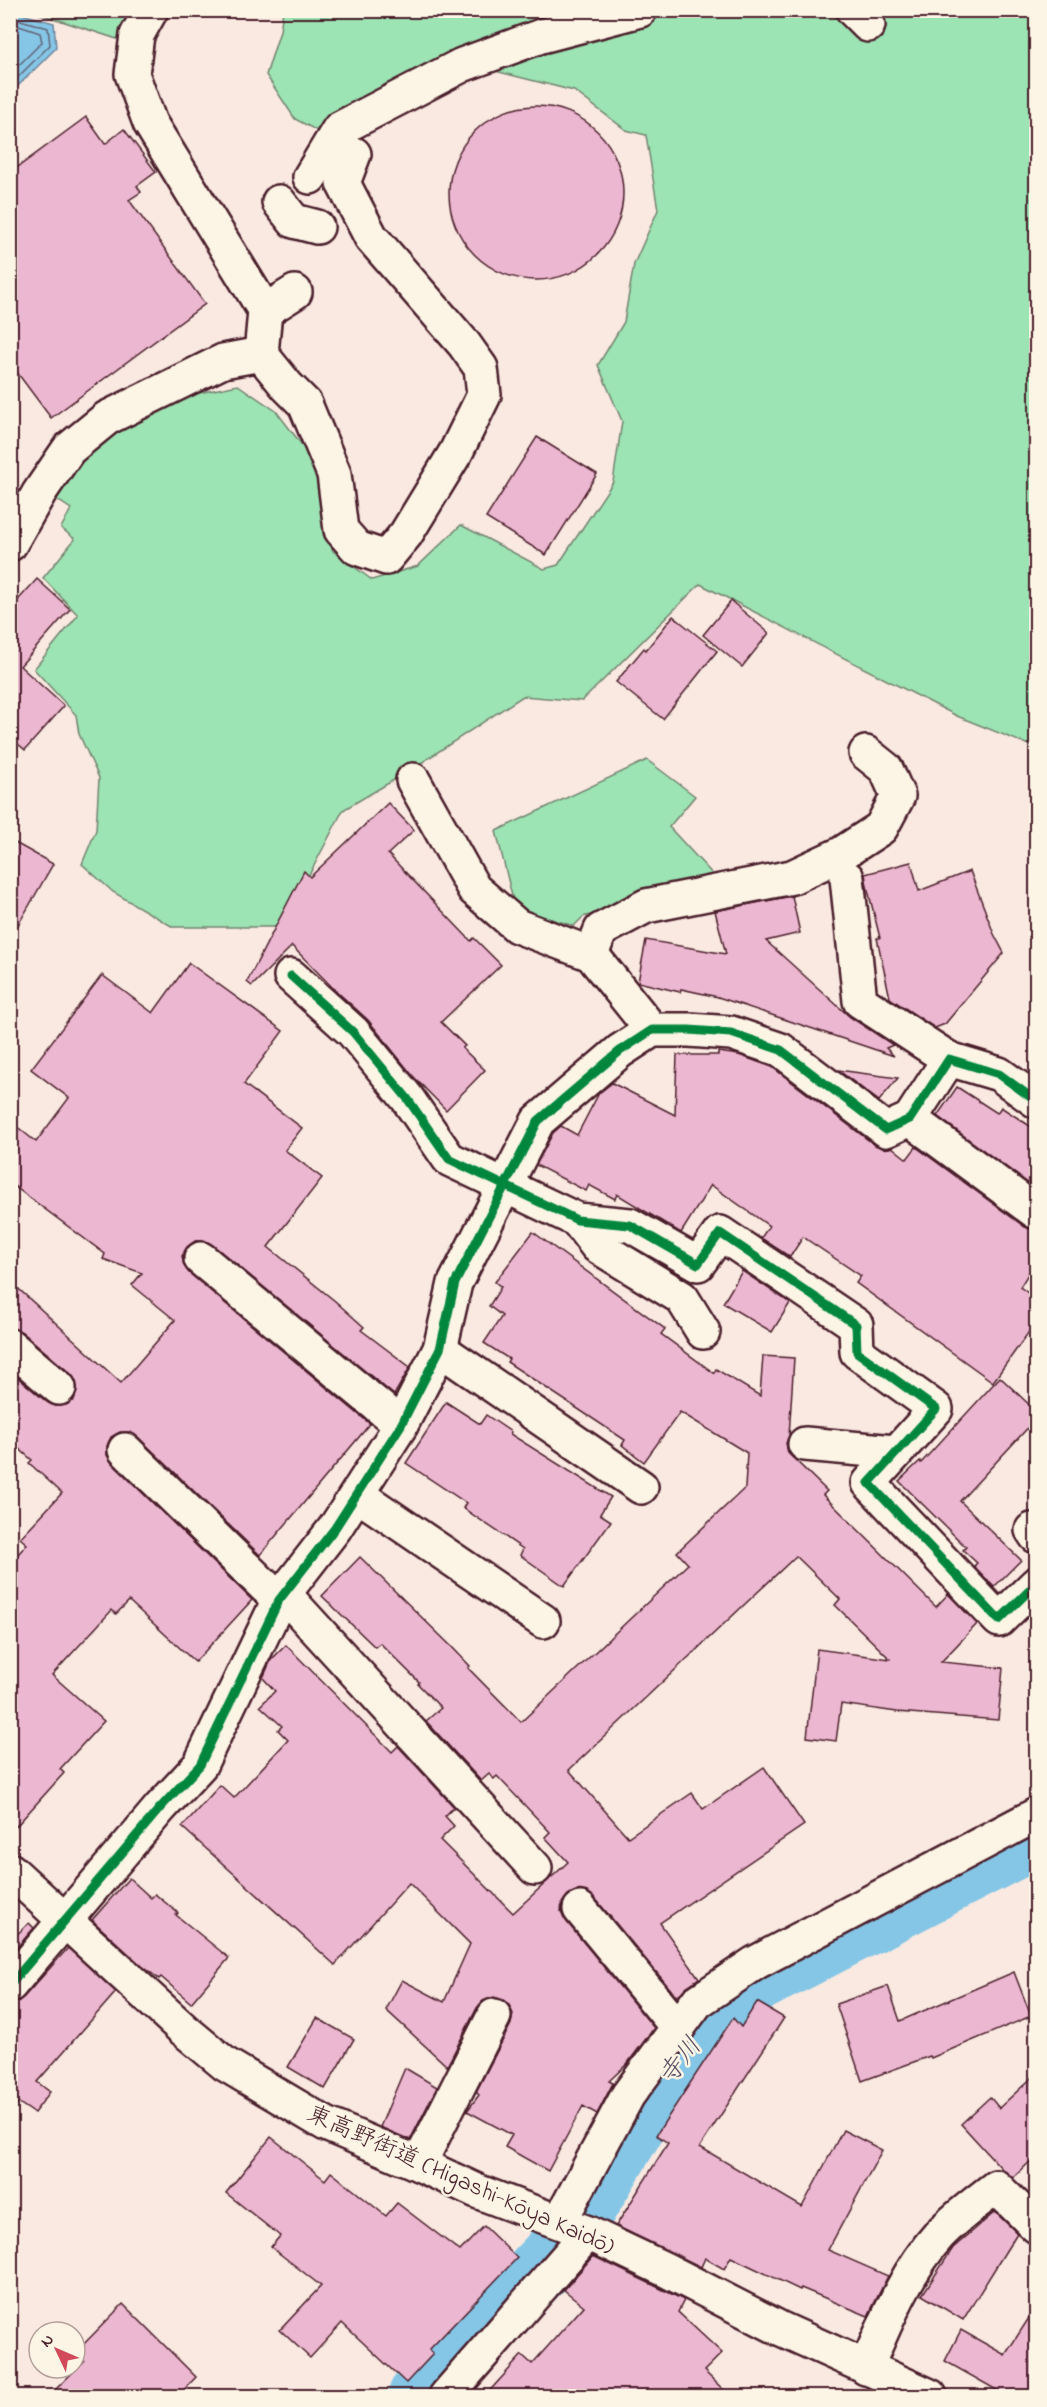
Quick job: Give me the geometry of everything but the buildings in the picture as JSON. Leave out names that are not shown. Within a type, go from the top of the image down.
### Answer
[{"type":"street","points":[[151,10],[137,35],[132,74],[150,123],[265,311],[261,354],[286,386],[305,404],[334,474],[341,530],[357,548],[386,558],[406,534],[456,452],[484,395],[481,368],[464,344],[371,237],[343,183],[354,154]]},
{"type":"street","points":[[310,177],[339,129],[462,65],[541,36],[640,10]]},
{"type":"street","points":[[279,202],[294,221],[317,227]]},
{"type":"street","points":[[265,311],[295,292]]},
{"type":"street","points":[[10,544],[39,493],[69,449],[107,418],[223,361],[261,354]]},
{"type":"street","points":[[591,954],[601,930],[646,906],[792,876],[841,854],[881,828],[898,796],[886,770],[866,753]]},
{"type":"street","points":[[413,780],[474,889],[517,926],[591,954],[652,1030]]},
{"type":"street","points":[[847,878],[860,1001],[950,1059],[999,1074],[1036,1101]]},
{"type":"street","points":[[291,976],[353,1032],[407,1098],[449,1159],[577,1221],[630,1225],[698,1264],[720,1233],[856,1325],[857,1352],[936,1409],[869,1483],[999,1620],[1036,1584]]},
{"type":"street","points":[[10,1985],[159,1808],[200,1764],[282,1597],[358,1495],[401,1425],[440,1349],[455,1282],[538,1121],[620,1051],[652,1030],[731,1033],[782,1050],[886,1130],[910,1119],[950,1059]]},
{"type":"street","points":[[910,1119],[1036,1212]]},
{"type":"street","points":[[577,1221],[597,1246],[682,1298],[703,1332]]},
{"type":"street","points":[[201,1259],[401,1425]]},
{"type":"street","points":[[10,1346],[59,1388]]},
{"type":"street","points":[[440,1349],[641,1487]]},
{"type":"street","points":[[805,1444],[895,1452]]},
{"type":"street","points":[[125,1450],[282,1597],[535,1868]]},
{"type":"street","points":[[358,1495],[543,1621]]},
{"type":"street","points":[[446,2397],[574,2227],[628,2096],[697,2002],[755,1963],[1036,1815]]},
{"type":"street","name":"東高野街道 (Higashi-Kōya Kaidō)","points":[[10,1870],[225,2064],[326,2124],[479,2192],[574,2227],[930,2397]]},
{"type":"street","points":[[580,1909],[678,2028]]},
{"type":"street","points":[[419,2164],[494,2016]]},
{"type":"street","points":[[866,2368],[897,2296],[918,2263],[940,2234],[975,2204],[996,2187],[1036,2226]]},
{"type":"green space","points":[[31,11],[134,11],[117,39]]},
{"type":"green space","points":[[283,11],[1036,11],[1036,748],[957,716],[700,584],[582,701],[523,696],[409,771],[343,810],[282,927],[173,927],[113,892],[82,864],[96,830],[99,778],[79,734],[76,715],[34,669],[78,615],[43,578],[75,539],[61,528],[71,509],[53,497],[78,458],[134,419],[194,394],[238,385],[276,411],[302,445],[320,479],[325,528],[333,551],[372,580],[418,566],[461,525],[544,569],[558,565],[613,482],[622,421],[598,365],[624,322],[634,264],[658,210],[646,135],[626,130],[574,91],[495,71],[439,86],[336,141],[295,119],[266,75],[280,31]]},
{"type":"green space","points":[[647,760],[695,796],[669,827],[717,879],[583,917],[574,926],[515,908],[496,831]]},
{"type":"water","points":[[11,11],[54,23],[56,48],[11,93]]},
{"type":"waterway","name":"寺川","points":[[420,2396],[560,2248],[676,2054],[755,1981],[1036,1836]]},
{"type":"cycle path","points":[[291,976],[353,1032],[407,1098],[449,1159],[577,1220],[630,1225],[698,1264],[720,1233],[856,1325],[857,1352],[936,1409],[869,1483],[999,1620],[1036,1584]]},
{"type":"cycle path","points":[[10,1985],[160,1808],[200,1765],[279,1600],[335,1528],[401,1425],[440,1349],[455,1283],[538,1121],[620,1051],[652,1030],[731,1033],[781,1050],[886,1130],[910,1119],[949,1059],[999,1074],[1036,1101]]}]
